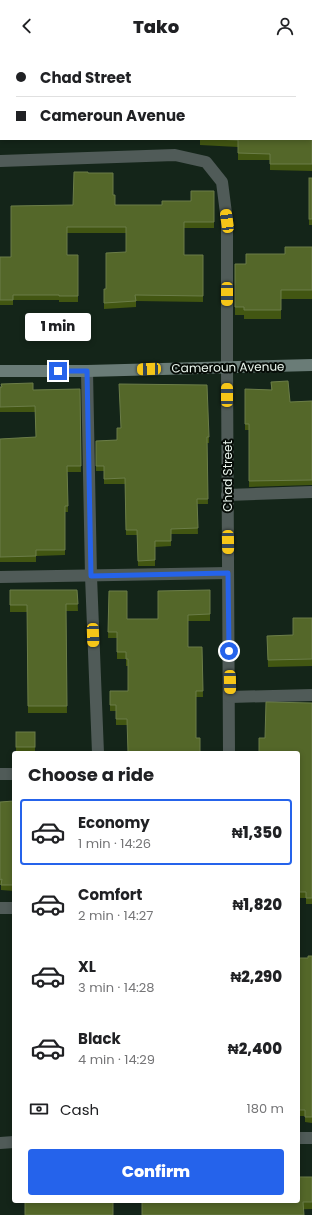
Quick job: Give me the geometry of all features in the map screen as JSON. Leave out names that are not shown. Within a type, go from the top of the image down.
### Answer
[{"type":"street","name":"Chad Street","points":[[0,160],[175,155],[206,162],[222,182],[227,221],[229,751]]},
{"type":"street","name":"Cameroun Avenue","points":[[0,371],[87,371],[312,365]]},
{"type":"street","points":[[87,371],[91,576],[98,751]]},
{"type":"street","points":[[227,495],[312,492]]},
{"type":"street","points":[[0,577],[228,573]]},
{"type":"street","points":[[230,697],[312,695]]},
{"type":"street","points":[[0,774],[12,774]]},
{"type":"street","points":[[0,908],[12,908]]},
{"type":"street","points":[[300,1138],[312,1138]]},
{"type":"street","points":[[0,1143],[12,1142]]},
{"type":"building","points":[[238,140],[312,140],[312,164],[270,164],[270,154],[238,153]]},
{"type":"building","points":[[74,172],[113,173],[113,195],[115,195],[115,205],[162,205],[162,201],[191,201],[191,191],[214,191],[214,222],[184,222],[184,255],[203,255],[203,296],[135,295],[136,301],[104,303],[104,289],[106,289],[106,253],[126,252],[126,227],[67,227],[67,255],[78,255],[78,296],[13,295],[13,300],[0,300],[0,257],[11,257],[11,206],[73,205]]},
{"type":"building","points":[[309,178],[312,178],[312,219],[309,219]]},
{"type":"building","points":[[285,247],[312,247],[312,290],[281,290],[281,310],[244,310],[244,307],[235,307],[235,264],[246,264],[246,254],[285,254]]},
{"type":"building","points":[[288,381],[290,402],[312,401],[312,480],[249,481],[249,424],[245,424],[245,389],[272,390],[271,382]]},
{"type":"building","points":[[33,383],[33,390],[80,389],[81,466],[67,466],[68,506],[65,506],[65,550],[36,550],[36,556],[0,557],[0,439],[36,437],[35,406],[0,407],[0,387],[2,387],[1,384]]},
{"type":"building","points":[[119,384],[207,385],[209,437],[207,437],[208,499],[197,499],[198,528],[171,529],[171,541],[155,541],[155,560],[138,561],[137,530],[126,530],[125,478],[104,479],[104,466],[96,466],[96,441],[117,440],[117,428],[121,428]]},
{"type":"building","points":[[10,590],[77,590],[78,604],[66,604],[67,706],[28,706],[27,605],[10,605]]},
{"type":"building","points":[[210,590],[210,614],[188,615],[188,647],[202,647],[203,691],[196,691],[196,738],[200,738],[200,751],[128,751],[127,719],[116,719],[116,705],[110,705],[110,691],[128,691],[128,659],[126,659],[126,652],[117,652],[117,632],[108,632],[109,591],[127,591],[127,619],[158,619],[158,591]]},
{"type":"building","points":[[293,618],[312,618],[312,659],[268,660],[267,636],[293,635]]},
{"type":"building","points":[[266,702],[312,703],[312,898],[306,898],[306,892],[300,892],[300,751],[259,751],[259,738],[265,738]]},
{"type":"building","points":[[16,732],[35,732],[35,747],[16,747]]},
{"type":"building","points":[[12,801],[12,885],[1,885],[2,879],[0,880],[0,802]]},
{"type":"building","points":[[308,956],[312,956],[312,1117],[305,1117],[305,1110],[300,1110],[300,958],[308,958]]},
{"type":"building","points":[[300,1177],[312,1177],[312,1202],[303,1202],[304,1215],[142,1215],[142,1203],[300,1203]]},
{"type":"building","points":[[25,1203],[113,1203],[113,1215],[25,1215]]},
{"type":"route","points":[[58,371],[87,371],[91,576],[228,573],[229,651]]}]
